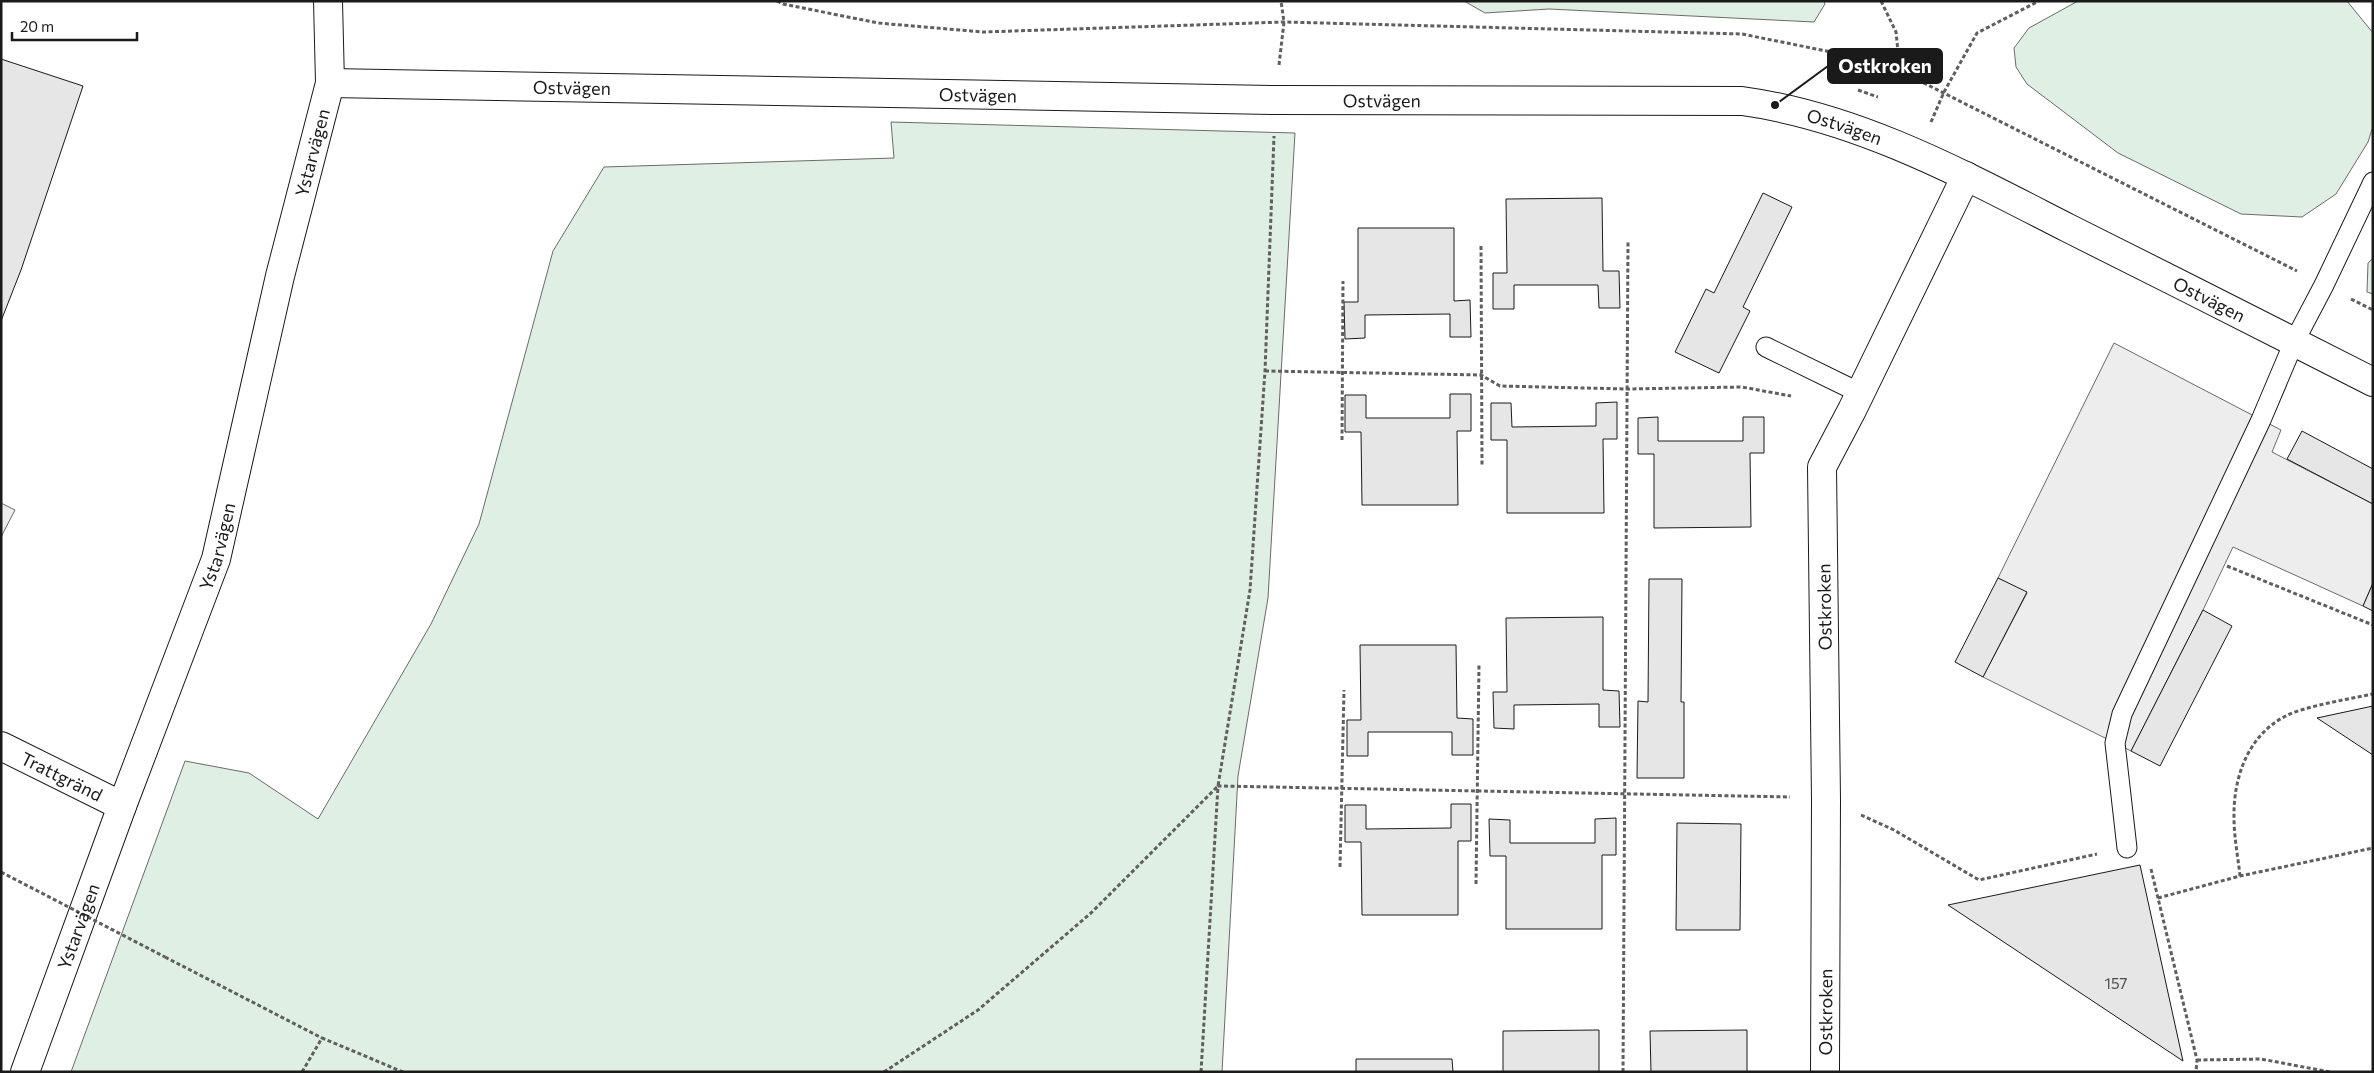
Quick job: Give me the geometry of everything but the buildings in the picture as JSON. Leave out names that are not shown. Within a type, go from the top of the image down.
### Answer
[{"type":"street","name":"Ystarvägen","points":[[25,1072],[122,806],[216,559],[280,276],[330,83],[328,1]]},
{"type":"street","name":"Ostvägen","points":[[330,83],[1276,100],[1742,101],[1775,105],[1845,124],[1966,176],[2373,382]]},
{"type":"street","name":"Ostkroken","points":[[1825,1072],[1826,800],[1822,467],[1966,176]]},
{"type":"street","name":"Trattgränd","points":[[1,746],[122,806]]},
{"type":"lane","points":[[2127,848],[2115,744],[2122,714],[2261,420],[2294,342],[2324,286],[2373,182]]},
{"type":"lane","points":[[1766,347],[1860,393]]},
{"type":"path","points":[[1201,1072],[1218,786],[1250,590],[1266,371],[1276,100],[1284,22],[1281,1]]},
{"type":"path","points":[[1881,1],[1896,32],[1900,71]]},
{"type":"path","points":[[1944,92],[1977,33],[2039,1]]},
{"type":"path","points":[[1623,1072],[1628,241]]},
{"type":"path","points":[[1481,246],[1482,465]]},
{"type":"path","points":[[1342,440],[1343,281]]},
{"type":"path","points":[[1266,371],[1481,375],[1500,386],[1627,389],[1742,387],[1798,398]]},
{"type":"path","points":[[2198,554],[2373,626]]},
{"type":"path","points":[[1476,884],[1479,664]]},
{"type":"path","points":[[1340,867],[1344,690]]},
{"type":"path","points":[[2240,876],[2234,818],[2238,780],[2250,748],[2272,724],[2300,710],[2373,694]]},
{"type":"path","points":[[884,1072],[978,1010],[1091,914],[1218,786],[1799,797],[1826,800],[1894,830],[1978,880],[2144,844],[2198,1060],[2196,1072]]},
{"type":"path","points":[[2158,898],[2240,876],[2373,848]]},
{"type":"path","points":[[1,872],[322,1038],[403,1072]]},
{"type":"path","points":[[302,1072],[322,1038]]},
{"type":"path","points":[[2198,1060],[2260,1059],[2330,1072]]},
{"type":"green space","points":[[1464,1],[1824,1],[1825,4],[1814,22],[1549,9],[1485,13]]},
{"type":"green space","points":[[2078,1],[2347,1],[2373,33],[2373,126],[2368,142],[2336,194],[2302,217],[2241,214],[2118,153],[2027,84],[2016,67],[2014,48],[2029,28]]},
{"type":"green space","points":[[891,122],[1295,133],[1268,598],[1238,776],[1222,1072],[71,1072],[185,761],[249,773],[318,819],[431,624],[479,524],[553,251],[604,167],[894,158]]},
{"type":"green space","points":[[2373,258],[2373,294],[2367,292],[2368,263]]},
{"type":"shaded area","points":[[2114,343],[2281,430],[2272,452],[2373,504],[2373,583],[2363,606],[2233,547],[2131,751],[1983,677],[2027,593],[1998,578]]},
{"type":"shaded area","points":[[1,503],[15,510],[1,537]]},
{"type":"place","name":"Ostkroken","points":[[1775,105]]}]
